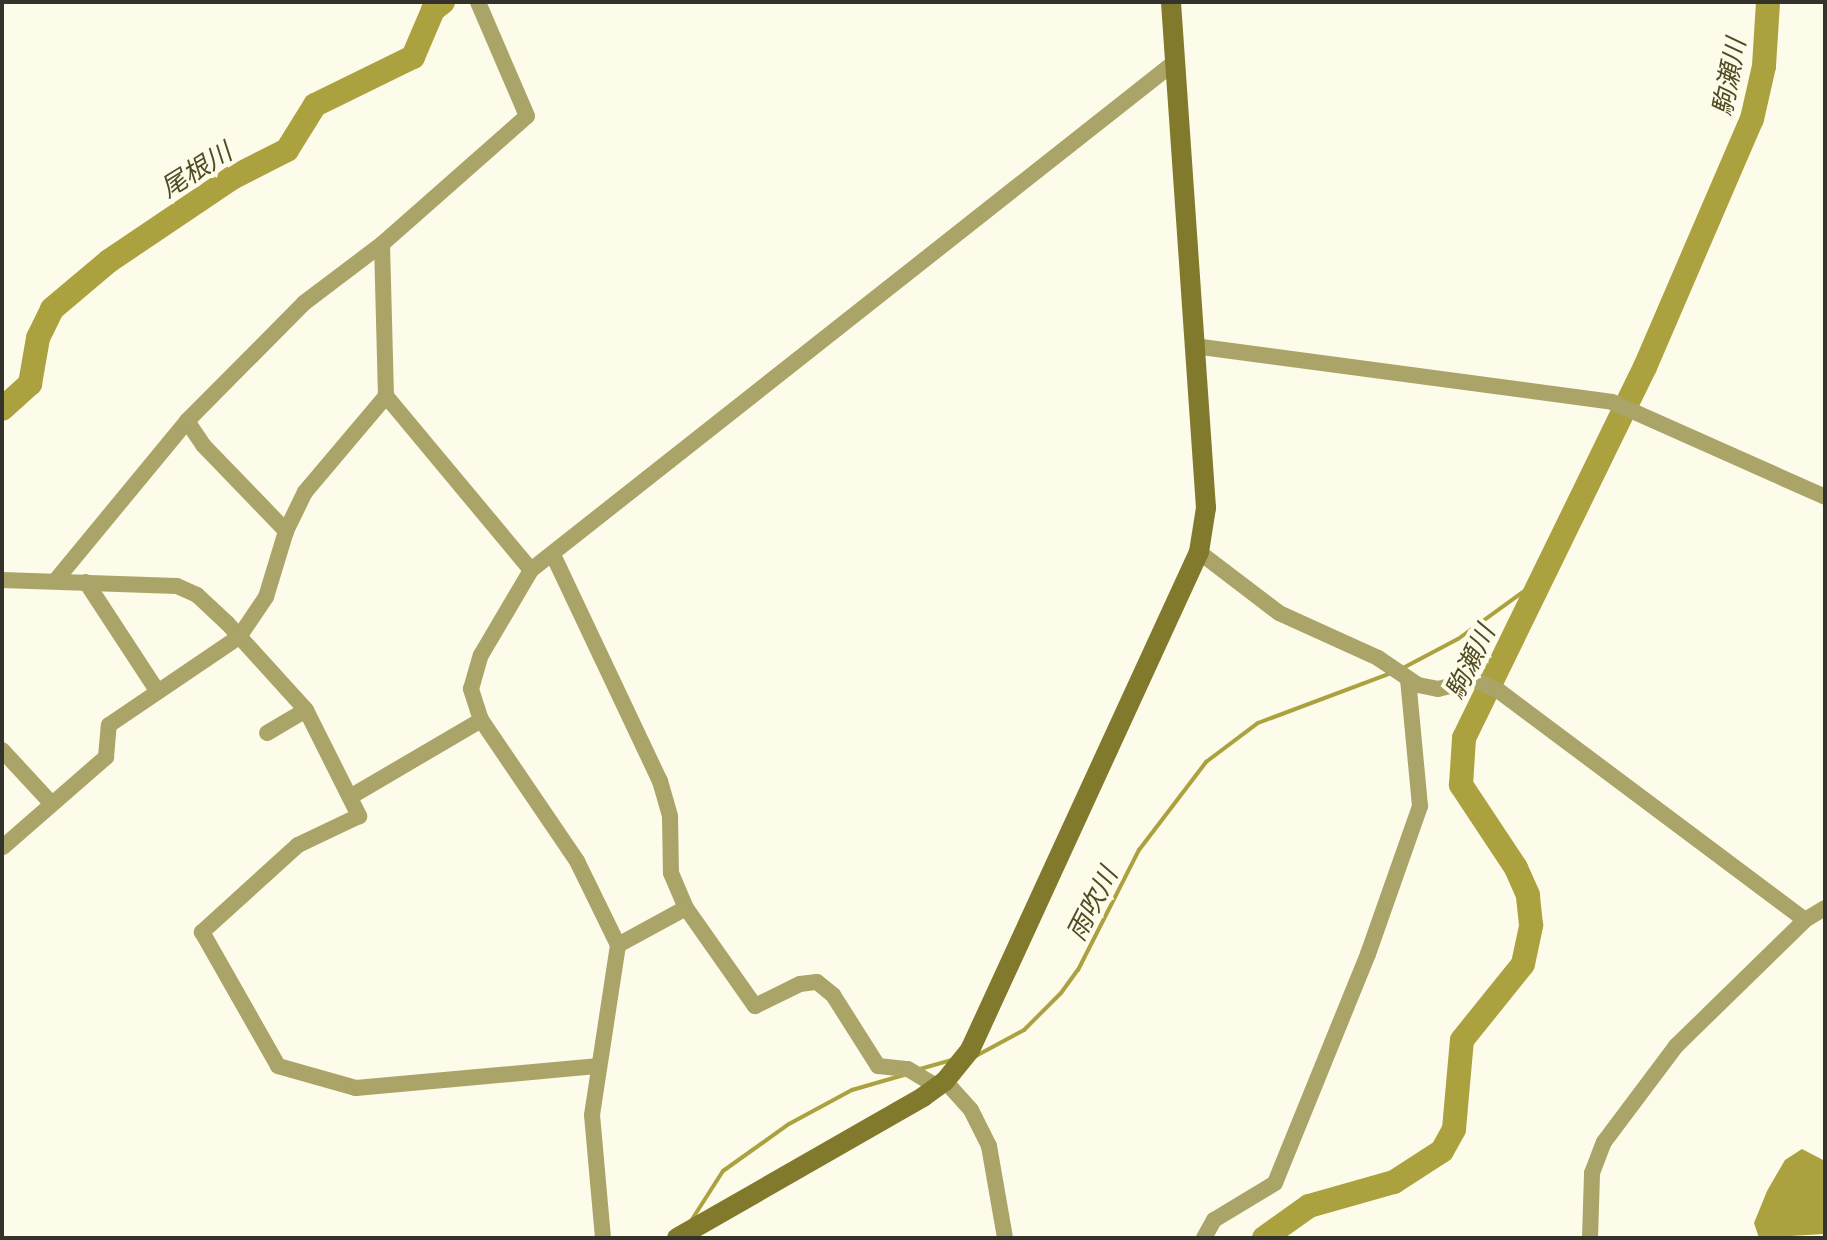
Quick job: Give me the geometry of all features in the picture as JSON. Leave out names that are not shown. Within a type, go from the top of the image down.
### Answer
[{"type":"street","points":[[56,580],[187,421],[304,303],[382,244],[527,116],[478,2]]},
{"type":"street","points":[[683,1235],[941,1080],[970,1050],[1199,552],[1206,508],[1171,2]]},
{"type":"street","points":[[603,1238],[592,1115],[618,945],[577,861],[481,720],[471,689],[474,672],[531,570],[554,557],[1175,62]]},
{"type":"street","points":[[382,244],[386,396],[531,570]]},
{"type":"street","points":[[1194,346],[1612,402],[1825,497]]},
{"type":"street","points":[[3,847],[106,757],[109,725],[239,637],[266,597],[286,531],[325,465],[386,396]]},
{"type":"street","points":[[187,421],[203,445],[286,531]]},
{"type":"street","points":[[1199,552],[1279,613],[1402,673],[1438,689],[1475,680],[1492,687],[1805,920]]},
{"type":"street","points":[[554,557],[660,781],[670,817],[671,873],[686,908],[755,1006],[800,984],[817,982],[833,995],[878,1066],[908,1069],[941,1080],[971,1110],[989,1146],[1005,1238]]},
{"type":"street","points":[[2,580],[177,586],[197,595],[306,710],[359,816],[298,845],[202,932],[278,1066],[356,1088],[599,1066]]},
{"type":"street","points":[[86,582],[158,692]]},
{"type":"street","points":[[1204,1238],[1214,1220],[1275,1183],[1368,954],[1420,806],[1402,673]]},
{"type":"street","points":[[267,733],[306,710]]},
{"type":"street","points":[[350,797],[481,720]]},
{"type":"street","points":[[2,750],[51,803]]},
{"type":"street","points":[[618,945],[686,908]]},
{"type":"street","points":[[1590,1238],[1592,1173],[1604,1142],[1676,1046],[1805,920],[1825,908]]},
{"type":"shaded area","points":[[1802,1149],[1825,1161],[1824,1234],[1759,1238],[1754,1223],[1767,1191],[1785,1160]]},
{"type":"waterway","name":"尾根川","points":[[2,409],[30,384],[38,338],[52,309],[109,261],[232,178],[287,150],[315,105],[413,57],[433,10],[443,2]]},
{"type":"waterway","name":"駒瀬川","points":[[1264,1238],[1309,1206],[1394,1182],[1442,1151],[1454,1129],[1462,1040],[1523,964],[1531,925],[1528,895],[1516,868],[1461,785],[1464,738],[1645,367],[1752,119],[1764,66],[1768,2]]},
{"type":"waterway","name":"雨吹川","points":[[1403,668],[1458,639],[1538,581]]},
{"type":"waterway","name":"雨吹川","points":[[974,1057],[1024,1030],[1061,993],[1078,970],[1139,850],[1206,762],[1258,723],[1391,673]]},
{"type":"waterway","name":"雨吹川","points":[[920,1069],[954,1059]]},
{"type":"waterway","name":"雨吹川","points":[[691,1221],[723,1171],[789,1124],[852,1090],[904,1075]]}]
